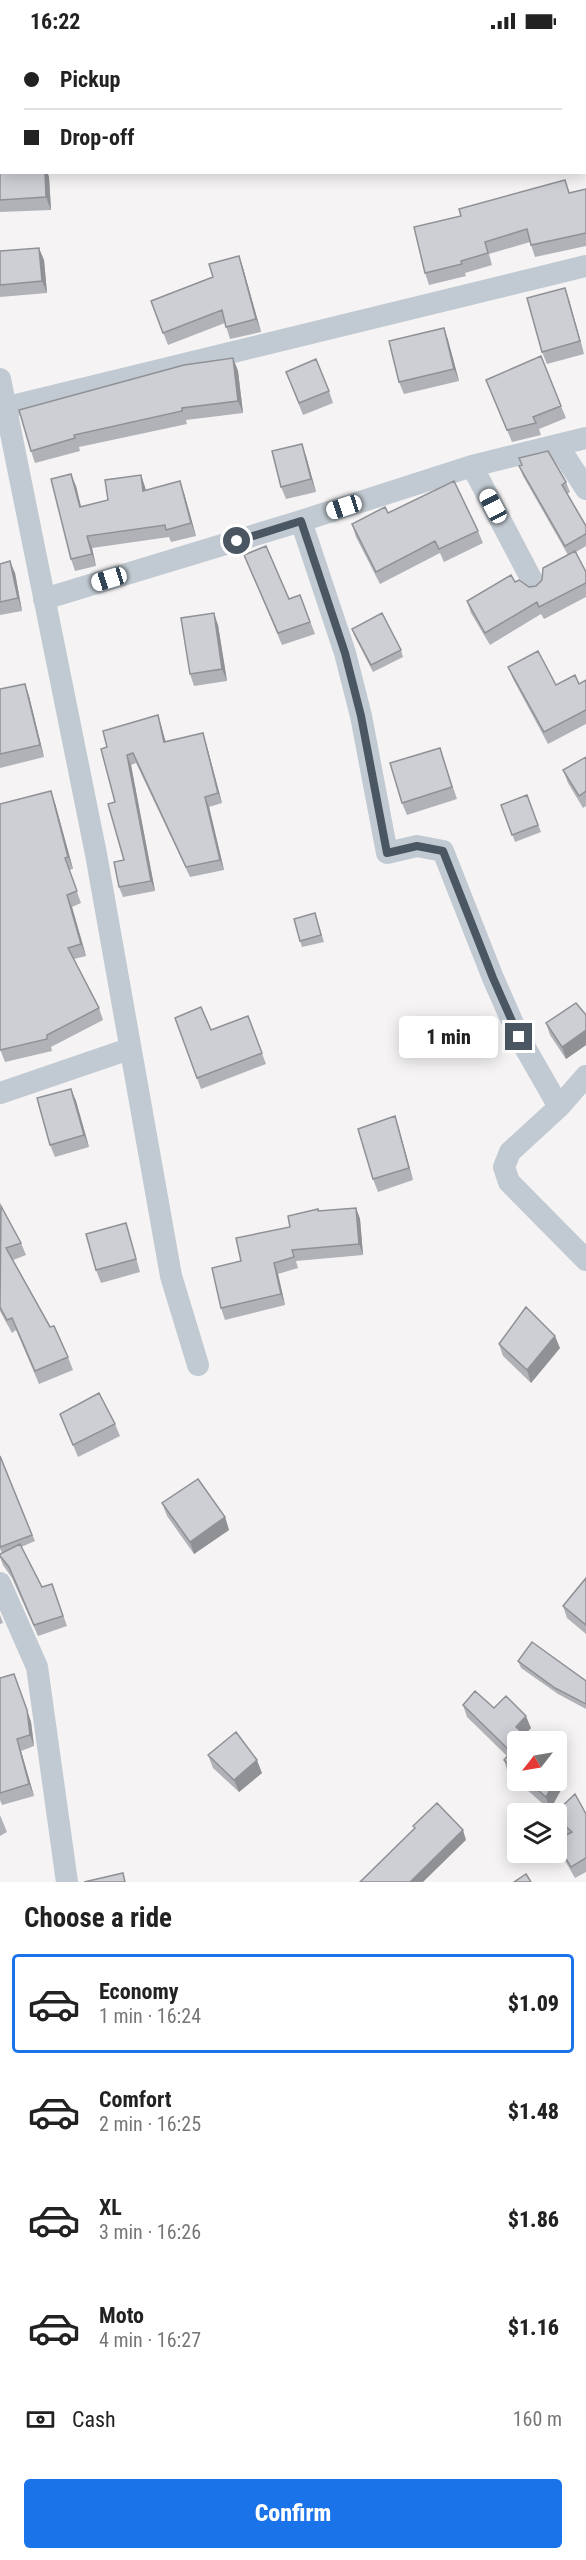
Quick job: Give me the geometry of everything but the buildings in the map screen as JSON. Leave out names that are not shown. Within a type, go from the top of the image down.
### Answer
[{"type":"street","points":[[4,408],[586,266]]},
{"type":"street","points":[[0,379],[4,408],[96,854],[171,1276],[198,1365]]},
{"type":"street","points":[[44,599],[472,466],[586,438]]},
{"type":"street","points":[[558,446],[586,489]]},
{"type":"street","points":[[472,466],[535,586]]},
{"type":"street","points":[[301,521],[345,653],[361,716],[387,853],[417,846],[443,851],[519,1037],[559,1107]]},
{"type":"street","points":[[0,1093],[129,1049]]},
{"type":"street","points":[[586,1076],[559,1107],[510,1152],[504,1167],[509,1182],[586,1260]]},
{"type":"street","points":[[0,1583],[37,1667],[67,1882]]},
{"type":"route","points":[[237,541],[301,521],[345,653],[361,716],[387,853],[417,846],[443,851],[519,1037]]}]
